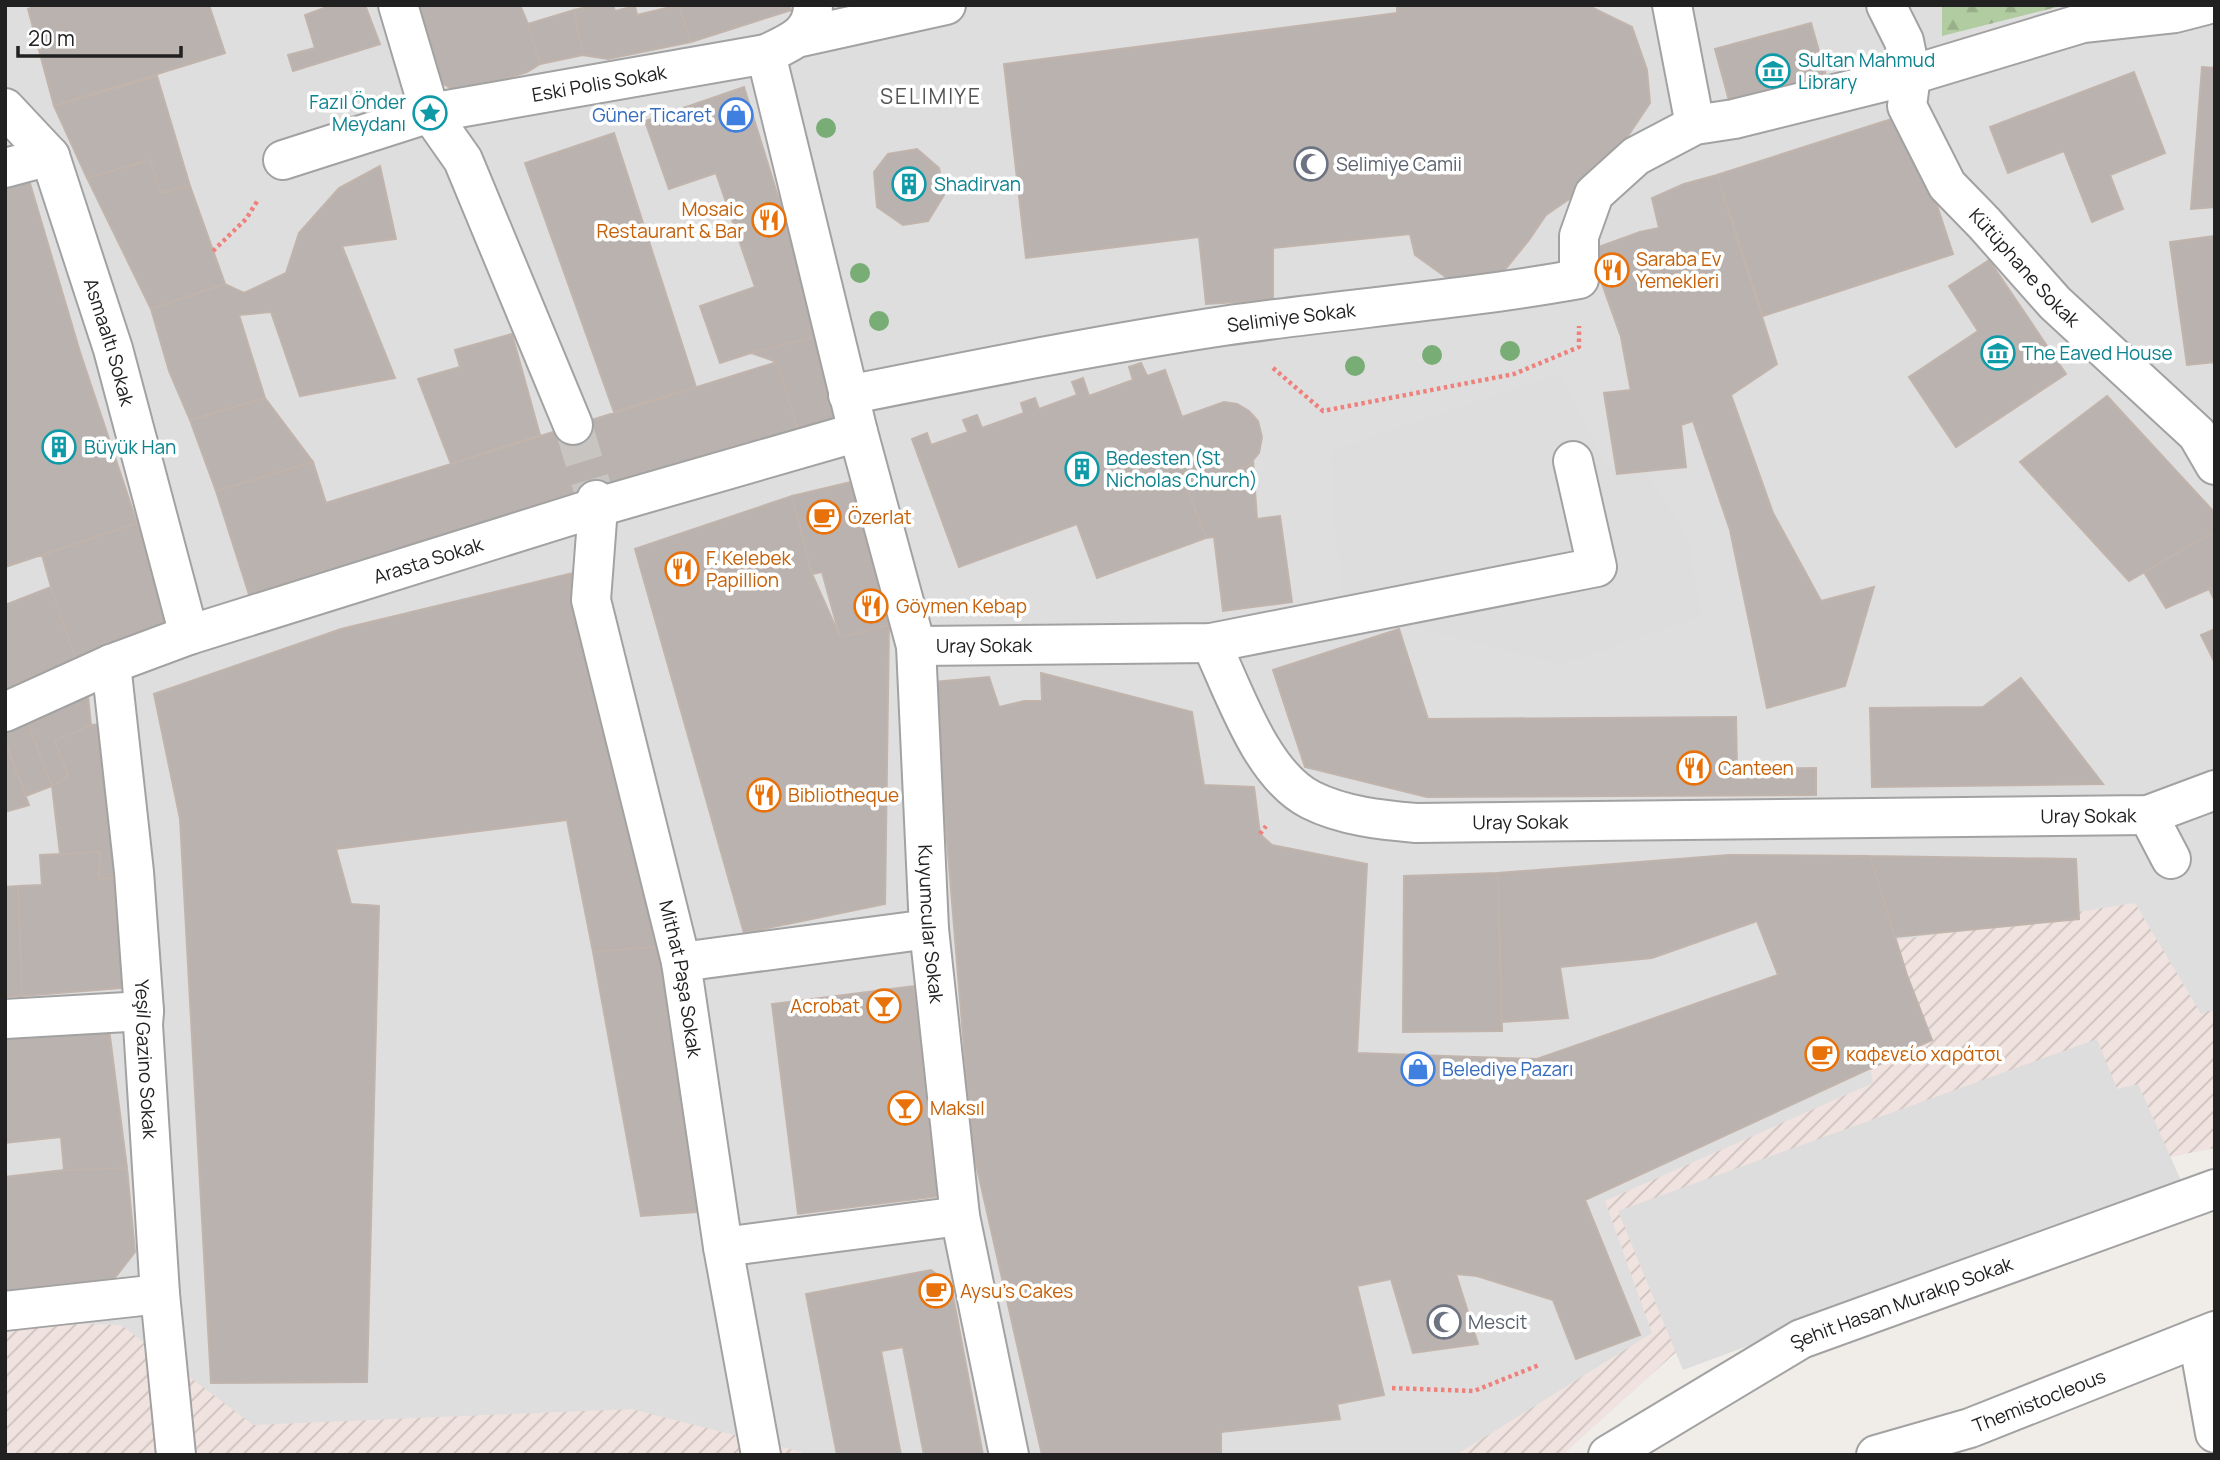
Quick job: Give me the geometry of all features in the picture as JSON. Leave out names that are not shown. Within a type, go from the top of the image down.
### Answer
[{"type":"street","points":[[398,5],[430,113],[463,160],[573,425]]},
{"type":"street","points":[[807,21],[946,5]]},
{"type":"street","points":[[1672,5],[1695,125]]},
{"type":"street","points":[[1886,5],[1904,41],[1911,75]]},
{"type":"street","points":[[1579,279],[1579,236],[1594,194],[1636,156],[1695,125],[1734,119],[1911,75],[2084,14],[2175,13],[2206,5]]},
{"type":"street","name":"Eski Polis Sokak","points":[[284,160],[430,113],[766,54],[807,21]]},
{"type":"street","points":[[766,54],[848,395]]},
{"type":"street","name":"Kütüphane Sokak","points":[[1911,75],[1907,106],[1947,185],[2054,303],[2209,443]]},
{"type":"street","name":"Asmaaltı Sokak","points":[[5,107],[50,156],[113,349],[189,635]]},
{"type":"street","points":[[5,168],[50,156]]},
{"type":"street","name":"Selimiye Sokak","points":[[848,395],[1046,355],[1225,326],[1500,293],[1579,279]]},
{"type":"street","name":"Kuyumcular Sokak","points":[[848,395],[916,646],[929,929],[960,1216],[1009,1455]]},
{"type":"street","name":"Arasta Sokak","points":[[5,712],[111,664],[189,635],[597,504],[858,432]]},
{"type":"street","points":[[1211,643],[1597,566],[1573,461]]},
{"type":"street","name":"Mithat Paşa Sokak","points":[[597,504],[591,600],[681,962],[723,1247],[761,1455]]},
{"type":"street","name":"Uray Sokak","points":[[916,646],[1211,643],[1254,734],[1272,765],[1294,789],[1310,800],[1339,811],[1375,819],[1416,823],[2148,815],[2215,790]]},
{"type":"street","name":"Yeşil Gazino Sokak","points":[[111,664],[134,872],[160,1294],[176,1455]]},
{"type":"street","points":[[2148,815],[2171,859]]},
{"type":"street","points":[[681,962],[929,929]]},
{"type":"street","points":[[5,1019],[144,1010]]},
{"type":"street","name":"Şehit Hasan Murakıp Sokak","points":[[1608,1455],[1801,1339],[2215,1189]]},
{"type":"street","points":[[723,1247],[960,1216]]},
{"type":"street","points":[[5,1311],[160,1294]]},
{"type":"street","points":[[2206,1334],[2215,1433]]},
{"type":"street","name":"Themistocleous","points":[[1876,1455],[1973,1442],[2206,1334]]},
{"type":"path","points":[[213,251],[246,219],[284,160]]},
{"type":"path","points":[[1225,326],[1323,411],[1514,374],[1578,347],[1579,279]]},
{"type":"path","points":[[1392,1388],[1474,1391],[1539,1365]]},
{"type":"shaded area","points":[[5,5],[2215,5],[2215,1148],[2158,1159],[1706,1325],[1562,1455],[5,1455]]},
{"type":"shaded area","points":[[1559,374],[1604,460],[1617,474],[1645,471],[1687,535],[1702,616],[1561,665],[1418,628],[1416,606],[1345,612],[1332,503],[1330,451]]},
{"type":"shaded area","points":[[2135,903],[2201,1014],[2215,1009],[2215,1148],[2158,1159],[1706,1325],[1562,1455],[1456,1455],[1652,1333],[1605,1201],[1873,1083],[1848,948]]},
{"type":"shaded area","points":[[2097,1039],[2117,1089],[2138,1084],[2183,1185],[1683,1370],[1618,1211]]},
{"type":"shaded area","points":[[5,1322],[121,1325],[253,1425],[631,1409],[813,1455],[5,1455]]},
{"type":"green space","points":[[1942,5],[2065,5],[1942,36]]},
{"type":"building","points":[[40,5],[209,5],[225,53],[54,106],[28,9]]},
{"type":"building","points":[[332,5],[365,5],[380,44],[293,71],[288,55],[315,48],[305,15]]},
{"type":"building","points":[[407,5],[520,5],[540,64],[527,72],[478,88],[450,88],[433,77]]},
{"type":"building","points":[[596,5],[613,5],[615,11],[635,6],[637,15],[679,5],[691,42],[608,59],[583,55],[574,10]]},
{"type":"building","points":[[679,5],[789,5],[791,10],[691,42]]},
{"type":"building","name":"Selimiye Camii","points":[[1397,5],[1587,5],[1632,27],[1647,70],[1650,103],[1591,184],[1546,215],[1503,272],[1454,283],[1415,255],[1410,234],[1273,248],[1273,300],[1206,304],[1199,237],[1026,258],[1004,64],[1397,13]]},
{"type":"building","points":[[574,10],[583,55],[540,64],[528,24]]},
{"type":"building","name":"Sultan Mahmud Library","points":[[1811,23],[1831,93],[1734,119],[1715,49]]},
{"type":"building","points":[[2202,67],[2215,68],[2215,207],[2191,209]]},
{"type":"building","points":[[2134,72],[2165,153],[2110,175],[2123,209],[2092,222],[2064,151],[2008,173],[1990,127]]},
{"type":"building","points":[[157,76],[190,186],[161,193],[150,160],[87,178],[54,106]]},
{"type":"building","points":[[744,87],[821,335],[720,363],[700,306],[755,287],[716,173],[669,189],[645,121]]},
{"type":"building","points":[[1907,114],[1953,254],[1763,316],[1717,175]]},
{"type":"building","points":[[614,133],[696,387],[614,412],[525,163]]},
{"type":"building","name":"Shadirvan","points":[[917,149],[939,168],[944,195],[928,221],[903,225],[877,207],[874,172],[888,154]]},
{"type":"building","points":[[150,160],[161,193],[190,186],[225,284],[151,309],[87,178]]},
{"type":"building","points":[[380,166],[396,239],[342,246],[395,378],[300,396],[271,312],[239,315],[265,398],[190,420],[169,371],[151,309],[225,284],[244,293],[286,273],[299,233],[339,188]]},
{"type":"building","points":[[1717,175],[1777,364],[1731,395],[1773,513],[1821,601],[1874,587],[1845,686],[1767,708],[1730,530],[1693,421],[1681,425],[1686,467],[1617,474],[1604,393],[1631,390],[1621,337],[1590,250],[1659,228],[1652,198],[1684,184]]},
{"type":"building","name":"Büyük Han","points":[[29,180],[80,352],[137,523],[5,567],[5,188]]},
{"type":"building","points":[[2215,236],[2215,362],[2187,365],[2170,242]]},
{"type":"building","name":"The Eaved House","points":[[1989,260],[2066,374],[1956,447],[1909,377],[1978,331],[1949,286]]},
{"type":"building","points":[[512,334],[540,435],[451,464],[418,379],[460,367],[455,350]]},
{"type":"building","points":[[821,335],[839,425],[800,436],[777,362],[751,353]]},
{"type":"building","points":[[777,362],[800,436],[253,607],[216,491],[313,462],[326,503]]},
{"type":"building","name":"Bedesten (St Nicholas Church)","points":[[1141,363],[1147,376],[1165,370],[1182,417],[1224,402],[1237,404],[1249,411],[1258,421],[1262,437],[1259,453],[1249,465],[1187,488],[1206,538],[1097,578],[1077,524],[959,567],[912,439],[927,433],[931,445],[968,432],[963,420],[977,415],[982,428],[1024,413],[1021,403],[1035,398],[1039,409],[1077,395],[1072,382],[1083,378],[1089,396],[1133,380],[1129,367]]},
{"type":"building","points":[[2107,396],[2215,513],[2215,531],[2129,581],[2020,462]]},
{"type":"building","points":[[265,398],[313,462],[216,491],[190,420]]},
{"type":"building","points":[[1253,461],[1257,519],[1280,516],[1292,602],[1223,611],[1214,537],[1206,538],[1187,488],[1249,465]]},
{"type":"building","points":[[851,482],[889,625],[840,637],[822,572],[812,574],[792,496]]},
{"type":"building","points":[[792,496],[812,574],[840,637],[889,625],[885,904],[744,933],[635,549]]},
{"type":"building","points":[[137,523],[172,631],[77,663],[42,555]]},
{"type":"building","points":[[2215,531],[2215,601],[2209,589],[2166,608],[2144,572]]},
{"type":"building","points":[[577,572],[665,946],[593,952],[567,820],[336,849],[351,904],[379,906],[367,1382],[211,1383],[180,819],[154,694],[341,629]]},
{"type":"building","points":[[51,587],[77,663],[5,694],[5,605]]},
{"type":"building","points":[[1399,629],[1428,719],[1736,717],[1737,769],[1816,768],[1816,795],[1427,797],[1305,767],[1273,670]]},
{"type":"building","points":[[2215,629],[2215,663],[2201,635]]},
{"type":"building","name":"Belediye Pazarı","points":[[1041,673],[1192,712],[1204,785],[1254,787],[1260,834],[1272,845],[1367,864],[1357,1053],[1537,1059],[1778,975],[1757,921],[1652,958],[1560,967],[1568,1018],[1502,1022],[1498,873],[1729,855],[1870,856],[1907,975],[1932,1040],[1585,1200],[1640,1335],[1576,1359],[1553,1300],[1477,1276],[1456,1274],[1478,1344],[1413,1353],[1391,1279],[1357,1286],[1384,1395],[1337,1404],[1340,1419],[1221,1432],[1221,1455],[1042,1455],[972,1146],[934,682],[989,677],[999,707],[1024,701],[1042,701]]},
{"type":"building","points":[[2021,678],[2103,784],[1872,787],[1870,708],[1983,707]]},
{"type":"building","points":[[88,696],[91,725],[55,741],[68,776],[52,786],[27,721]]},
{"type":"building","points":[[27,721],[52,786],[26,796],[5,741],[5,730]]},
{"type":"building","points":[[106,724],[122,879],[99,878],[100,852],[60,854],[52,786],[68,776],[55,741],[91,725]]},
{"type":"building","points":[[5,741],[29,805],[5,812]]},
{"type":"building","points":[[100,852],[99,878],[122,879],[133,987],[22,996],[18,886],[42,885],[40,855]]},
{"type":"building","points":[[1870,856],[2076,859],[2079,919],[1895,937]]},
{"type":"building","points":[[1498,873],[1502,1031],[1403,1032],[1404,876]]},
{"type":"building","points":[[18,886],[22,996],[5,997],[5,887]]},
{"type":"building","points":[[665,946],[711,1211],[641,1216],[593,952]]},
{"type":"building","points":[[914,986],[941,1196],[798,1214],[772,1004]]},
{"type":"building","points":[[108,1021],[127,1168],[64,1170],[61,1137],[5,1143],[5,1031]]},
{"type":"building","points":[[127,1168],[135,1252],[110,1284],[5,1296],[5,1177],[64,1170]]},
{"type":"building","points":[[931,1270],[951,1285],[983,1455],[924,1455],[903,1347],[881,1351],[901,1455],[837,1455],[806,1294]]},
{"type":"tunnel","points":[[573,425],[596,500]]},
{"type":"place","name":"Sultan Mahmud Library","points":[[1773,71]]},
{"type":"place","name":"Fazıl Önder Meydanı","points":[[430,113]]},
{"type":"place","name":"Güner Ticaret","points":[[736,115]]},
{"type":"place","name":"Selimiye Camii","points":[[1311,164]]},
{"type":"place","name":"Shadirvan","points":[[909,184]]},
{"type":"place","name":"Mosaic Restaurant & Bar","points":[[769,220]]},
{"type":"place","name":"Saraba Ev Yemekleri","points":[[1612,270]]},
{"type":"place","name":"The Eaved House","points":[[1998,353]]},
{"type":"place","name":"Büyük Han","points":[[59,447]]},
{"type":"place","name":"Bedesten (St Nicholas Church)","points":[[1082,469]]},
{"type":"place","name":"Özerlat","points":[[824,517]]},
{"type":"place","name":"F. Kelebek Papillion","points":[[682,569]]},
{"type":"place","name":"Göymen Kebap","points":[[871,606]]},
{"type":"place","name":"Canteen","points":[[1694,768]]},
{"type":"place","name":"Bibliotheque","points":[[764,795]]},
{"type":"place","name":"Acrobat","points":[[884,1006]]},
{"type":"place","name":"καφενείο χαράτσι","points":[[1822,1054]]},
{"type":"place","name":"Belediye Pazarı","points":[[1418,1069]]},
{"type":"place","name":"Maksıl","points":[[905,1108]]},
{"type":"place","name":"Aysu's Cakes","points":[[936,1291]]},
{"type":"place","name":"Mescit","points":[[1444,1322]]},
{"type":"district","name":"SELIMIYE","points":[[931,97]]}]
